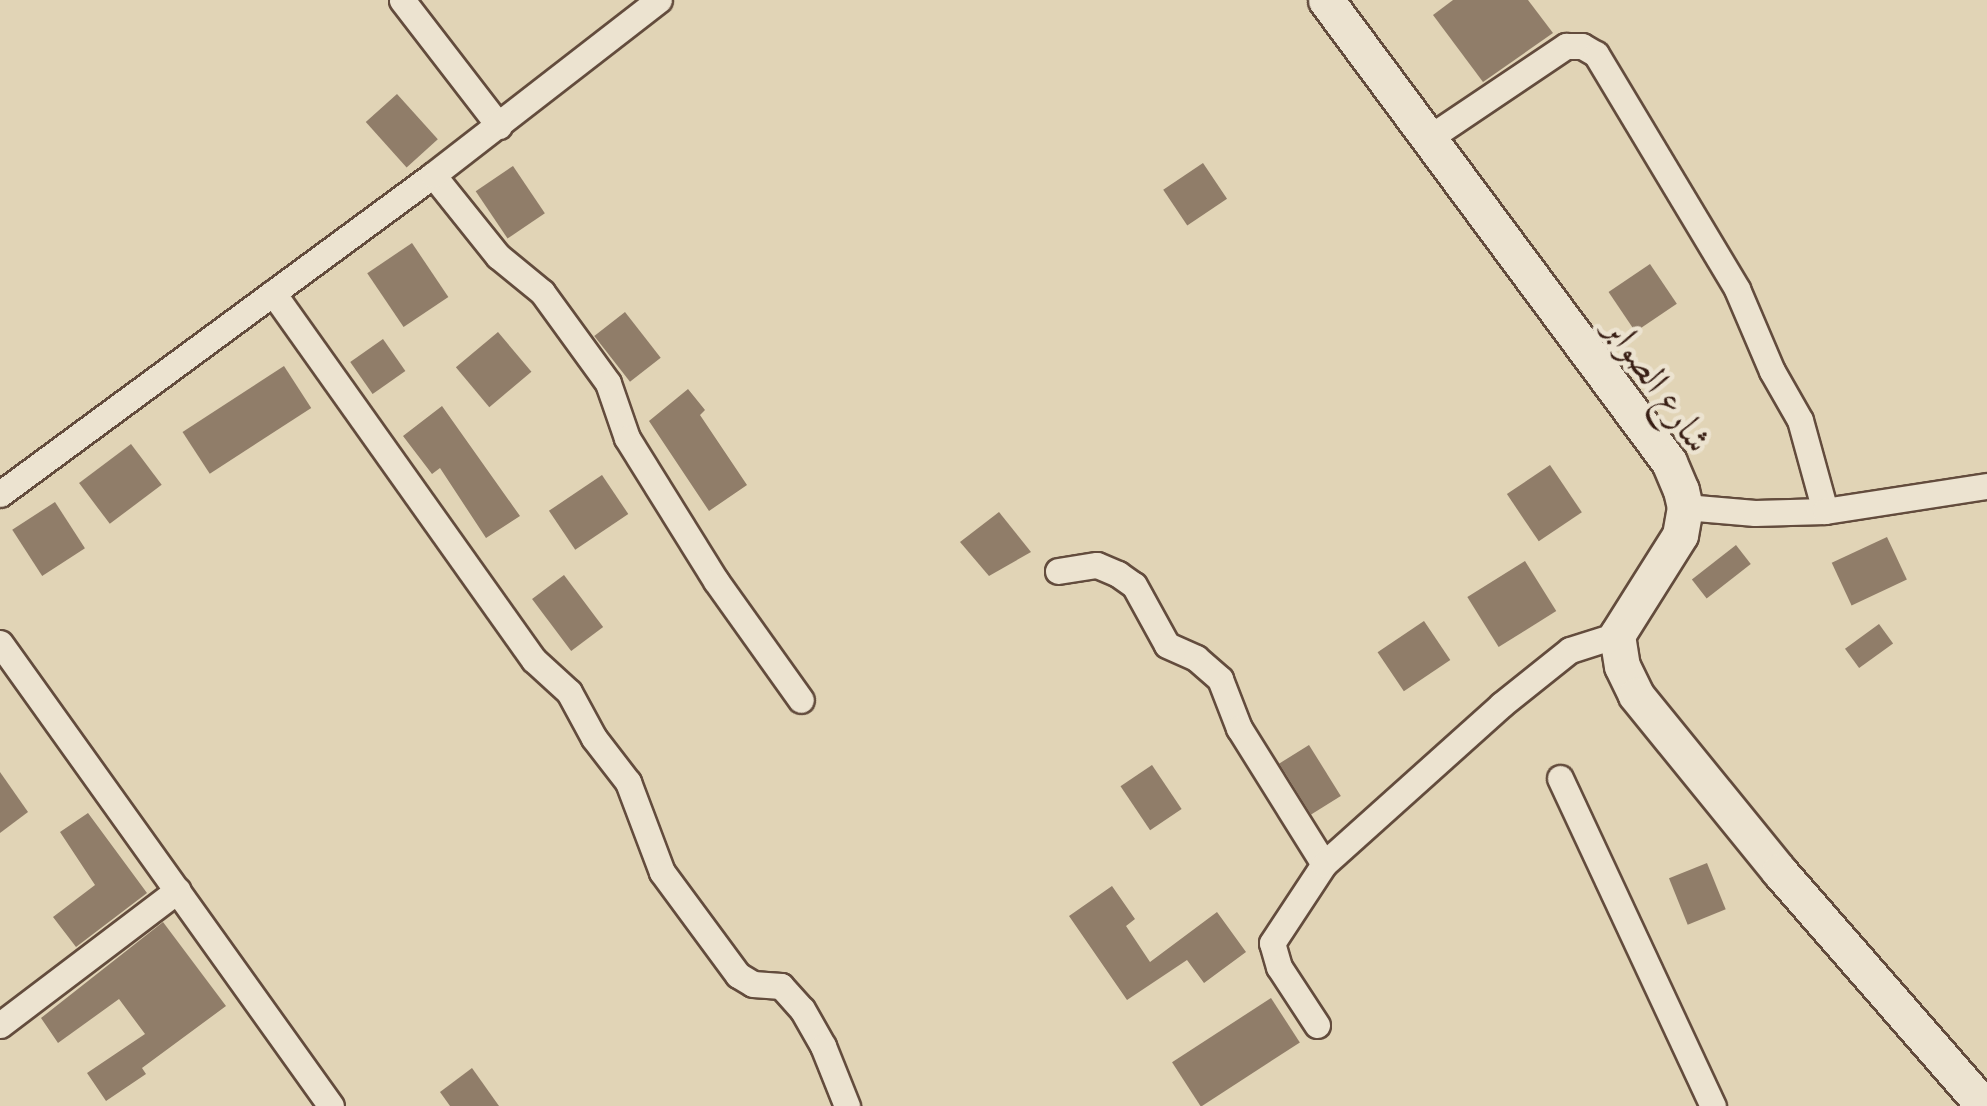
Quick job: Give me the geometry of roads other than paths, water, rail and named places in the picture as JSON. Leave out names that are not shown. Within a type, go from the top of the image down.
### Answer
[{"type":"street","points":[[402,0],[499,126]]},
{"type":"street","points":[[0,494],[433,176],[659,0]]},
{"type":"street","name":"شارع الصوابر","points":[[1326,0],[1668,462],[1685,507],[1680,535],[1617,635]]},
{"type":"street","points":[[1426,140],[1566,46],[1582,46],[1596,54],[1737,288],[1772,371],[1800,420],[1825,512]]},
{"type":"street","points":[[433,176],[489,247],[542,292],[608,383],[628,438],[716,582],[801,700]]},
{"type":"street","points":[[273,293],[542,670],[569,692],[594,738],[628,782],[662,872],[738,975],[753,984],[781,986],[802,1009],[823,1046],[847,1106]]},
{"type":"street","points":[[1685,507],[1755,513],[1825,512],[1979,488],[1987,512]]},
{"type":"street","points":[[1058,572],[1097,565],[1118,574],[1134,585],[1167,645],[1196,658],[1220,679],[1239,728],[1324,864]]},
{"type":"street","points":[[1317,1025],[1279,967],[1272,943],[1286,916],[1324,864],[1487,717],[1570,650],[1617,635],[1622,666],[1660,729],[1984,1106]]},
{"type":"street","points":[[0,643],[331,1106]]},
{"type":"street","points":[[1560,778],[1713,1106]]},
{"type":"street","points":[[0,1025],[178,890]]}]
